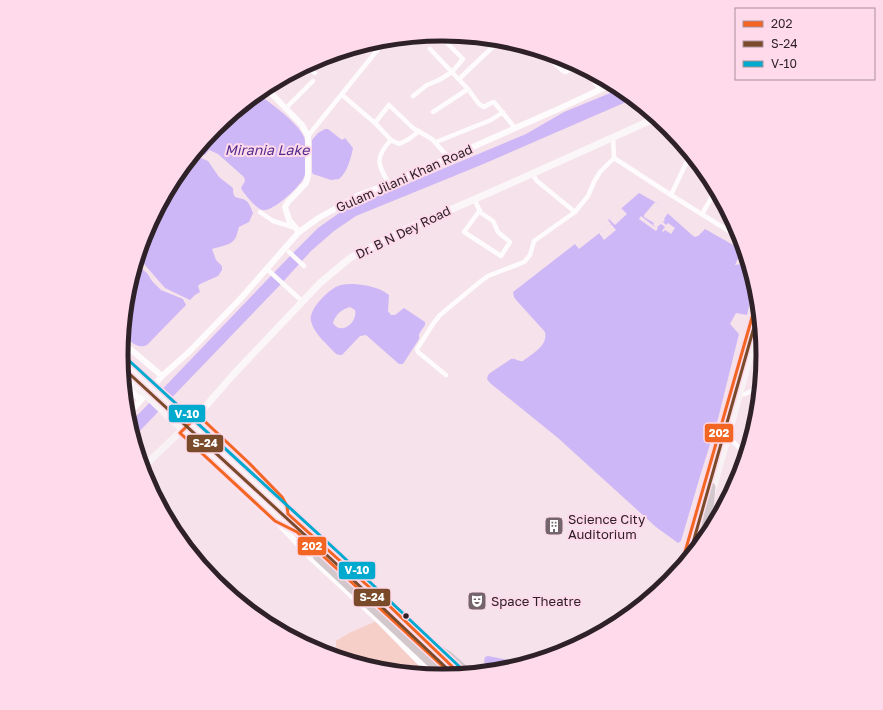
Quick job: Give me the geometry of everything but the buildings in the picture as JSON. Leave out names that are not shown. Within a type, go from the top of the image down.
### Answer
[{"type":"highway","points":[[687,551],[754,321]]},
{"type":"highway","points":[[697,537],[755,334]]},
{"type":"highway","points":[[707,523],[711,487]]},
{"type":"highway","points":[[309,543],[318,557],[437,669]]},
{"type":"highway","points":[[430,644],[449,656],[462,668]]},
{"type":"main road","name":"Dr. B N Dey Road","points":[[198,414],[250,356],[320,283],[350,258],[395,234],[651,120]]},
{"type":"main road","points":[[686,553],[753,314]]},
{"type":"main road","points":[[703,529],[755,338]]},
{"type":"main road","points":[[128,366],[430,644],[454,668]]},
{"type":"main road","points":[[128,378],[172,420],[297,532],[445,669]]},
{"type":"main road","points":[[147,464],[198,414],[249,463],[282,498],[287,506],[288,514]]},
{"type":"main road","points":[[180,433],[279,524],[297,532]]},
{"type":"street","points":[[413,96],[427,85],[452,72],[463,59],[445,41]]},
{"type":"street","points":[[459,79],[494,46]]},
{"type":"street","points":[[308,136],[378,47]]},
{"type":"street","points":[[430,49],[459,79],[482,106],[484,107],[491,102],[494,102],[515,128]]},
{"type":"street","points":[[553,62],[563,71],[566,72],[572,69]]},
{"type":"street","points":[[310,70],[315,73]]},
{"type":"street","points":[[593,80],[600,90]]},
{"type":"street","points":[[286,108],[313,81]]},
{"type":"street","name":"Gulam Jilani Khan Road","points":[[133,409],[162,376],[189,352],[269,271],[298,230],[359,195],[389,184],[605,87]]},
{"type":"street","points":[[433,112],[468,89]]},
{"type":"street","points":[[270,92],[302,125],[308,136],[308,176],[306,183],[288,202],[285,208],[289,220],[298,230]]},
{"type":"street","points":[[342,95],[375,123],[391,140],[399,144],[409,139],[419,131]]},
{"type":"street","points":[[375,123],[389,105],[413,128],[436,142],[448,157]]},
{"type":"street","points":[[436,142],[491,120],[503,112]]},
{"type":"street","points":[[446,375],[418,352],[417,349],[436,320],[485,278],[524,262],[528,258],[533,243],[537,238],[575,212],[588,196],[600,172],[614,158],[613,137]]},
{"type":"street","points":[[389,184],[380,167],[379,155],[391,140]]},
{"type":"street","points":[[614,158],[731,232]]},
{"type":"street","points":[[672,194],[688,160]]},
{"type":"street","points":[[532,174],[537,181],[575,212]]},
{"type":"street","points":[[702,214],[713,197]]},
{"type":"street","points":[[474,199],[480,210],[493,221],[498,232],[510,242],[500,256],[464,232],[480,210]]},
{"type":"street","points":[[260,212],[273,220],[298,230]]},
{"type":"street","points":[[289,252],[304,266]]},
{"type":"street","points":[[269,271],[303,302]]},
{"type":"street","points":[[128,347],[162,376]]},
{"type":"street","points":[[129,389],[141,400]]},
{"type":"street","points":[[731,393],[740,396],[754,390]]},
{"type":"street","points":[[728,436],[741,450]]},
{"type":"street","points":[[279,524],[310,557],[376,618],[425,668]]},
{"type":"shaded area","points":[[377,621],[428,668],[380,663],[337,650],[336,641],[351,632]]},
{"type":"water","points":[[613,92],[627,102],[481,165],[356,216],[334,231],[311,251],[137,433],[134,418],[318,228],[342,211],[526,134],[564,112]]},
{"type":"water","name":"Mirania Lake","points":[[262,97],[276,107],[301,132],[305,141],[307,163],[304,177],[298,186],[279,203],[267,210],[262,210],[259,209],[247,197],[241,188],[245,181],[244,177],[218,154],[209,150],[205,155],[201,153],[219,133],[234,119]]},
{"type":"water","points":[[328,129],[342,140],[345,138],[353,148],[350,161],[339,179],[331,180],[313,174],[312,172],[312,140],[318,133]]},
{"type":"water","points":[[198,157],[208,161],[219,177],[233,188],[234,196],[245,200],[251,207],[253,213],[249,222],[239,227],[234,240],[226,245],[212,249],[216,260],[222,266],[222,270],[218,276],[200,284],[198,286],[200,292],[190,300],[165,288],[144,264],[141,265],[151,235],[160,216],[180,181]]},
{"type":"water","points":[[639,193],[655,202],[695,237],[705,229],[736,247],[739,255],[735,265],[742,264],[745,274],[750,301],[747,315],[736,313],[730,324],[739,334],[718,419],[681,541],[678,543],[656,527],[558,438],[487,379],[490,373],[511,359],[523,361],[539,349],[544,341],[545,332],[517,301],[513,292],[575,244],[579,249],[611,224],[608,220]]},
{"type":"water","points":[[141,268],[147,273],[152,281],[161,290],[183,299],[186,305],[147,345],[143,346],[134,344],[128,339],[130,314],[140,269]]},
{"type":"water","points":[[352,284],[372,287],[389,295],[388,311],[391,315],[395,315],[404,308],[425,322],[425,325],[419,334],[419,339],[403,364],[399,364],[366,335],[360,336],[342,355],[336,354],[321,339],[315,330],[311,317],[316,306],[324,296],[338,286]],"holes":[[[350,307],[355,310],[354,319],[348,326],[340,328],[336,327],[333,323],[337,315],[344,309]]]},
{"type":"water","points":[[488,656],[513,661],[487,665],[484,662],[485,657]]},
{"type":"pier","points":[[655,202],[668,213],[663,222],[666,225],[668,223],[675,228],[671,234],[665,230],[663,232],[662,231],[665,227],[661,224],[657,227],[658,228],[656,231],[639,219],[641,216],[655,227],[653,224],[654,223],[644,217],[644,215]]},
{"type":"pier","points":[[621,208],[627,214],[615,225],[609,219]]},
{"type":"pier","points":[[611,224],[616,230],[604,240],[599,233]]},
{"type":"transit line","name":"202","points":[[684,554],[753,314]]},
{"type":"transit line","name":"S-24","points":[[693,543],[754,326]]},
{"type":"transit line","name":"V-10","points":[[128,360],[338,552],[461,668]]},
{"type":"transit line","name":"S-24","points":[[128,373],[331,559],[447,669]]},
{"type":"transit line","name":"202","points":[[445,669],[297,532],[275,521],[180,433],[198,415],[249,463],[282,497],[287,506],[288,514],[378,595],[454,668]]},
{"type":"place","name":"Science City Auditorium","points":[[554,526]]},
{"type":"place","name":"Space Theatre","points":[[477,601]]}]
